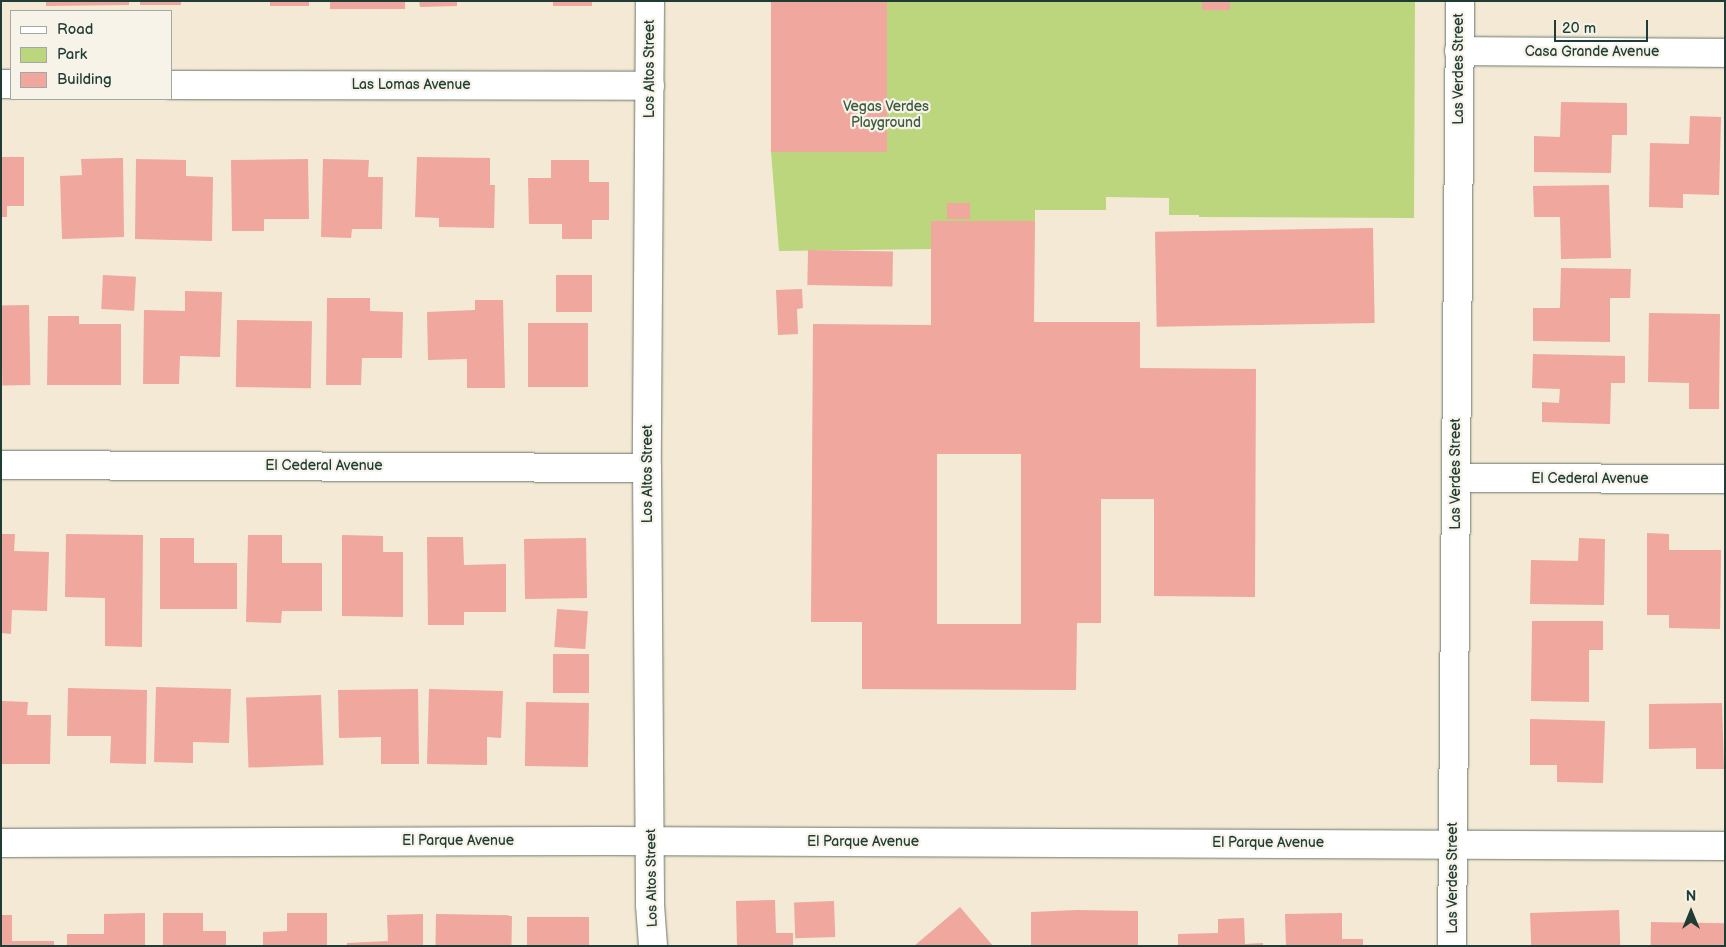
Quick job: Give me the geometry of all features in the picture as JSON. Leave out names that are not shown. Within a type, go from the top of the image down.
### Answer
[{"type":"street","name":"Los Altos Street","points":[[650,1],[647,468],[653,946]]},
{"type":"street","name":"Las Verdes Street","points":[[1452,946],[1460,1]]},
{"type":"street","name":"Casa Grande Avenue","points":[[1459,50],[1725,52]]},
{"type":"street","name":"Las Lomas Avenue","points":[[172,85],[650,86]]},
{"type":"street","name":"El Cederal Avenue","points":[[1,464],[647,468]]},
{"type":"street","name":"El Cederal Avenue","points":[[1456,478],[1725,479]]},
{"type":"street","name":"El Parque Avenue","points":[[1,843],[1453,843],[1725,846]]},
{"type":"green space","name":"Vegas Verdes Playground","points":[[771,1],[1415,1],[1414,218],[1199,217],[1199,215],[1169,215],[1169,198],[1106,197],[1106,210],[1035,210],[1035,221],[931,221],[931,249],[779,251],[771,152]]},
{"type":"building","points":[[46,1],[129,1],[129,5],[46,6]]},
{"type":"building","points":[[140,1],[181,1],[181,5],[140,5]]},
{"type":"building","points":[[270,1],[309,1],[309,6],[270,6]]},
{"type":"building","points":[[330,1],[405,1],[405,9],[330,9]]},
{"type":"building","points":[[419,1],[457,1],[457,6],[420,7]]},
{"type":"building","points":[[553,1],[592,1],[592,6],[553,6]]},
{"type":"building","points":[[771,1],[887,1],[887,152],[771,152]]},
{"type":"building","points":[[1202,1],[1230,1],[1230,10],[1202,10]]},
{"type":"building","points":[[1561,102],[1627,103],[1627,135],[1612,135],[1611,173],[1534,172],[1534,136],[1560,137]]},
{"type":"building","points":[[1690,116],[1721,117],[1719,195],[1683,194],[1683,208],[1649,207],[1650,143],[1689,144]]},
{"type":"building","points":[[1,157],[24,157],[24,206],[7,206],[7,217],[1,217]]},
{"type":"building","points":[[417,157],[490,158],[490,185],[495,185],[494,228],[439,227],[439,218],[415,217]]},
{"type":"building","points":[[123,158],[124,237],[62,239],[60,176],[82,175],[81,159]]},
{"type":"building","points":[[136,159],[186,160],[186,176],[213,177],[212,241],[135,239]]},
{"type":"building","points":[[308,159],[309,219],[264,219],[264,231],[232,231],[231,160]]},
{"type":"building","points":[[323,159],[369,160],[368,177],[383,177],[382,229],[352,229],[351,238],[321,237]]},
{"type":"building","points":[[551,160],[589,160],[589,182],[609,182],[609,220],[592,220],[592,239],[562,239],[562,224],[529,224],[528,178],[551,178]]},
{"type":"building","points":[[1609,185],[1611,258],[1561,259],[1560,217],[1534,217],[1533,186]]},
{"type":"building","points":[[947,203],[970,203],[970,219],[947,219]]},
{"type":"building","points":[[931,221],[1035,221],[1034,322],[1140,322],[1140,368],[1256,369],[1255,597],[1154,596],[1154,499],[1101,499],[1101,623],[1077,623],[1076,690],[862,689],[862,622],[811,622],[813,324],[931,325]],"holes":[[[937,454],[1021,454],[1021,624],[937,624]]]},
{"type":"building","points":[[1373,228],[1375,323],[1157,327],[1155,232]]},
{"type":"building","points":[[808,250],[893,251],[892,286],[807,285]]},
{"type":"building","points":[[1561,268],[1631,269],[1630,298],[1610,298],[1610,342],[1533,341],[1533,308],[1560,308]]},
{"type":"building","points":[[103,275],[136,277],[134,311],[101,309]]},
{"type":"building","points":[[556,275],[592,275],[592,312],[556,312]]},
{"type":"building","points":[[802,289],[803,308],[797,309],[798,334],[778,335],[776,290]]},
{"type":"building","points":[[185,291],[222,292],[220,357],[180,356],[179,384],[143,384],[144,310],[185,311]]},
{"type":"building","points":[[327,298],[370,298],[370,311],[403,312],[402,358],[362,358],[361,385],[326,385]]},
{"type":"building","points":[[475,300],[503,300],[505,388],[467,388],[467,359],[428,360],[427,312],[475,310]]},
{"type":"building","points":[[1,305],[29,305],[30,385],[2,385]]},
{"type":"building","points":[[1649,313],[1720,314],[1719,409],[1689,409],[1689,383],[1648,382]]},
{"type":"building","points":[[48,316],[79,316],[79,324],[121,324],[121,385],[47,385]]},
{"type":"building","points":[[237,320],[312,321],[311,388],[236,387]]},
{"type":"building","points":[[528,323],[588,323],[588,387],[528,387]]},
{"type":"building","points":[[1533,354],[1625,356],[1625,383],[1611,383],[1610,424],[1542,422],[1542,402],[1559,403],[1560,389],[1532,388]]},
{"type":"building","points":[[1647,533],[1669,534],[1669,550],[1721,550],[1720,629],[1669,628],[1669,615],[1647,615]]},
{"type":"building","points":[[1,534],[15,534],[14,551],[49,552],[47,611],[12,610],[11,634],[1,633]]},
{"type":"building","points":[[66,534],[143,535],[142,647],[105,646],[105,598],[65,597]]},
{"type":"building","points":[[248,535],[282,535],[282,563],[322,563],[322,611],[282,611],[281,623],[246,622]]},
{"type":"building","points":[[342,535],[383,536],[383,552],[403,552],[403,617],[342,616]]},
{"type":"building","points":[[427,537],[463,537],[464,565],[506,564],[506,612],[464,612],[464,625],[428,625]]},
{"type":"building","points":[[160,538],[194,538],[194,563],[237,563],[237,609],[160,609]]},
{"type":"building","points":[[586,538],[587,598],[525,599],[524,539]]},
{"type":"building","points":[[1579,538],[1605,539],[1604,605],[1530,604],[1531,560],[1578,561]]},
{"type":"building","points":[[557,609],[588,611],[585,649],[554,647]]},
{"type":"building","points":[[1532,621],[1603,621],[1603,650],[1589,650],[1589,702],[1531,701]]},
{"type":"building","points":[[553,654],[589,654],[589,693],[553,693]]},
{"type":"building","points":[[156,687],[231,689],[229,743],[193,742],[193,763],[154,762]]},
{"type":"building","points":[[68,688],[147,690],[146,764],[110,763],[111,736],[67,736]]},
{"type":"building","points":[[418,689],[419,764],[381,764],[381,737],[339,738],[338,690]]},
{"type":"building","points":[[429,689],[503,691],[501,738],[487,737],[487,765],[427,764]]},
{"type":"building","points":[[321,695],[323,765],[248,768],[246,698]]},
{"type":"building","points":[[1,701],[28,702],[27,715],[51,715],[50,764],[1,764]]},
{"type":"building","points":[[526,702],[589,703],[588,767],[525,766]]},
{"type":"building","points":[[1722,703],[1724,769],[1696,769],[1696,748],[1649,749],[1649,704]]},
{"type":"building","points":[[1530,719],[1605,721],[1603,783],[1557,782],[1557,765],[1530,765]]},
{"type":"building","points":[[775,900],[776,933],[793,933],[793,946],[737,946],[736,901]]},
{"type":"building","points":[[834,901],[835,937],[795,938],[794,902]]},
{"type":"building","points":[[960,907],[993,946],[914,946]]},
{"type":"building","points":[[1077,910],[1138,911],[1138,946],[1031,946],[1031,912]]},
{"type":"building","points":[[1619,910],[1620,946],[1531,946],[1530,913]]},
{"type":"building","points":[[145,913],[145,946],[67,946],[67,934],[104,934],[104,914]]},
{"type":"building","points":[[163,913],[203,913],[203,931],[226,931],[226,946],[163,946]]},
{"type":"building","points":[[287,913],[327,913],[327,946],[263,946],[263,932],[287,931]]},
{"type":"building","points":[[1342,913],[1342,939],[1363,939],[1363,946],[1286,946],[1285,914]]},
{"type":"building","points":[[423,914],[423,946],[347,946],[347,943],[388,941],[387,915]]},
{"type":"building","points":[[436,914],[512,915],[511,946],[435,946]]},
{"type":"building","points":[[1,915],[12,915],[12,941],[54,941],[54,946],[1,946]]},
{"type":"building","points":[[527,917],[589,917],[589,946],[527,946]]},
{"type":"building","points":[[1244,918],[1245,944],[1263,943],[1263,946],[1178,946],[1178,934],[1218,933],[1218,919]]},
{"type":"building","points":[[1651,922],[1725,923],[1725,946],[1651,946]]}]
